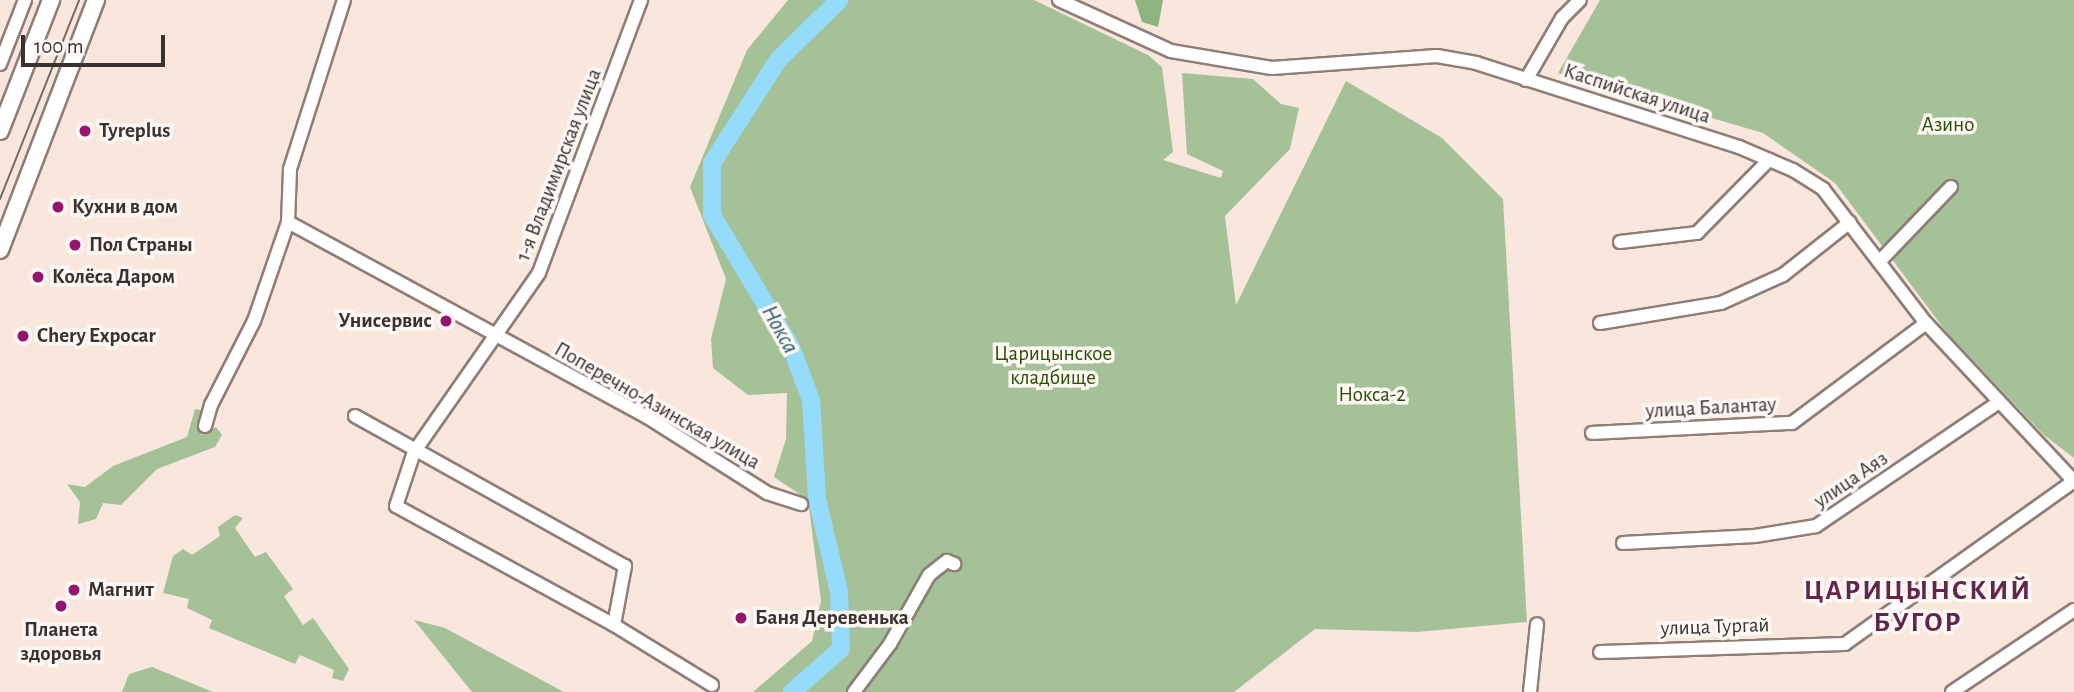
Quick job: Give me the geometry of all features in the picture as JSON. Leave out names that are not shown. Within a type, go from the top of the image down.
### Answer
[{"type":"main road","points":[[0,131],[51,0]]},
{"type":"main road","points":[[0,250],[96,0]]},
{"type":"street","points":[[0,64],[24,0]]},
{"type":"street","points":[[205,426],[211,405],[254,321],[282,230],[288,222],[290,169],[344,0]]},
{"type":"street","name":"1-я Владимирская улица","points":[[496,337],[539,273],[641,0]]},
{"type":"street","name":"Каспийская улица","points":[[1059,0],[1171,51],[1272,68],[1437,56],[1653,118],[1769,160],[1823,188],[1926,323],[1998,403],[2074,481]]},
{"type":"street","points":[[1526,80],[1562,18],[1580,0]]},
{"type":"street","points":[[1620,242],[1697,233],[1769,160]]},
{"type":"street","points":[[1879,261],[1951,187]]},
{"type":"street","name":"Поперечно-Азинская улица","points":[[288,222],[647,417],[767,494],[800,504]]},
{"type":"street","points":[[1600,323],[1721,303],[1783,275],[1850,222]]},
{"type":"street","name":"улица Балантау","points":[[1592,433],[1791,423],[1926,323]]},
{"type":"street","points":[[496,337],[414,452],[396,506],[614,625],[712,685]]},
{"type":"street","name":"улица Аяз","points":[[1623,543],[1755,536],[1816,526],[1998,403]]},
{"type":"street","points":[[355,416],[414,452],[625,566],[614,625]]},
{"type":"street","name":"улица Тургай","points":[[1600,652],[1845,644],[2074,481]]},
{"type":"street","points":[[854,692],[890,645],[929,575],[947,561],[954,564]]},
{"type":"street","points":[[1952,692],[2074,610]]},
{"type":"street","points":[[1530,692],[1537,624]]},
{"type":"green space","points":[[788,0],[1034,0],[1148,55],[1162,67],[1173,152],[1163,160],[1221,178],[1223,171],[1187,154],[1182,73],[1253,79],[1281,104],[1299,108],[1290,149],[1225,216],[1236,305],[1346,81],[1442,138],[1503,199],[1527,622],[1417,632],[1315,629],[1234,692],[853,692],[926,580],[847,692],[753,692],[812,641],[821,601],[808,500],[774,477],[786,439],[787,393],[748,395],[713,368],[711,339],[726,279],[690,187],[747,50]]},
{"type":"green space","points":[[1135,0],[1163,0],[1158,27],[1142,22]]},
{"type":"green space","name":"Азино","points":[[1600,0],[2074,0],[2074,458],[2044,435],[1947,333],[1835,183],[1763,133],[1558,73]]},
{"type":"green space","points":[[195,409],[205,411],[201,435],[216,427],[222,435],[215,447],[157,469],[121,505],[103,503],[96,519],[78,524],[80,502],[67,484],[85,487],[113,466],[187,437]]},
{"type":"green space","points":[[235,515],[243,518],[235,528],[255,557],[266,552],[293,589],[284,596],[303,625],[313,618],[349,669],[343,681],[332,678],[334,670],[300,655],[295,664],[209,628],[212,620],[187,608],[189,599],[163,593],[173,556],[183,549],[192,555],[220,536],[218,527]]},
{"type":"green space","points":[[414,620],[445,628],[564,692],[472,692]]},
{"type":"green space","points":[[152,667],[213,692],[122,692],[129,674]]},
{"type":"waterway","name":"Нокса","points":[[792,692],[841,649],[839,592],[817,498],[811,400],[791,347],[712,215],[712,163],[778,60],[839,0]]},
{"type":"tram line","points":[[0,199],[79,0]]},
{"type":"place","name":"Tyreplus","points":[[85,131]]},
{"type":"place","name":"Кухни в дом","points":[[58,207]]},
{"type":"place","name":"Пол Страны","points":[[75,245]]},
{"type":"place","name":"Колёса Даром","points":[[38,277]]},
{"type":"place","name":"Унисервис","points":[[446,321]]},
{"type":"place","name":"Chery Expocar","points":[[23,336]]},
{"type":"place","name":"Магнит","points":[[74,590]]},
{"type":"place","name":"Планета здоровья","points":[[61,606]]},
{"type":"place","name":"Баня Деревенька","points":[[741,618]]},
{"type":"district","name":"ЦАРИЦЫНСКИЙ БУГОР","points":[[1918,607]]},
{"type":"park label","name":"Царицынское кладбище","points":[[1053,366]]},
{"type":"park label","name":"Нокса-2","points":[[1372,395]]}]
